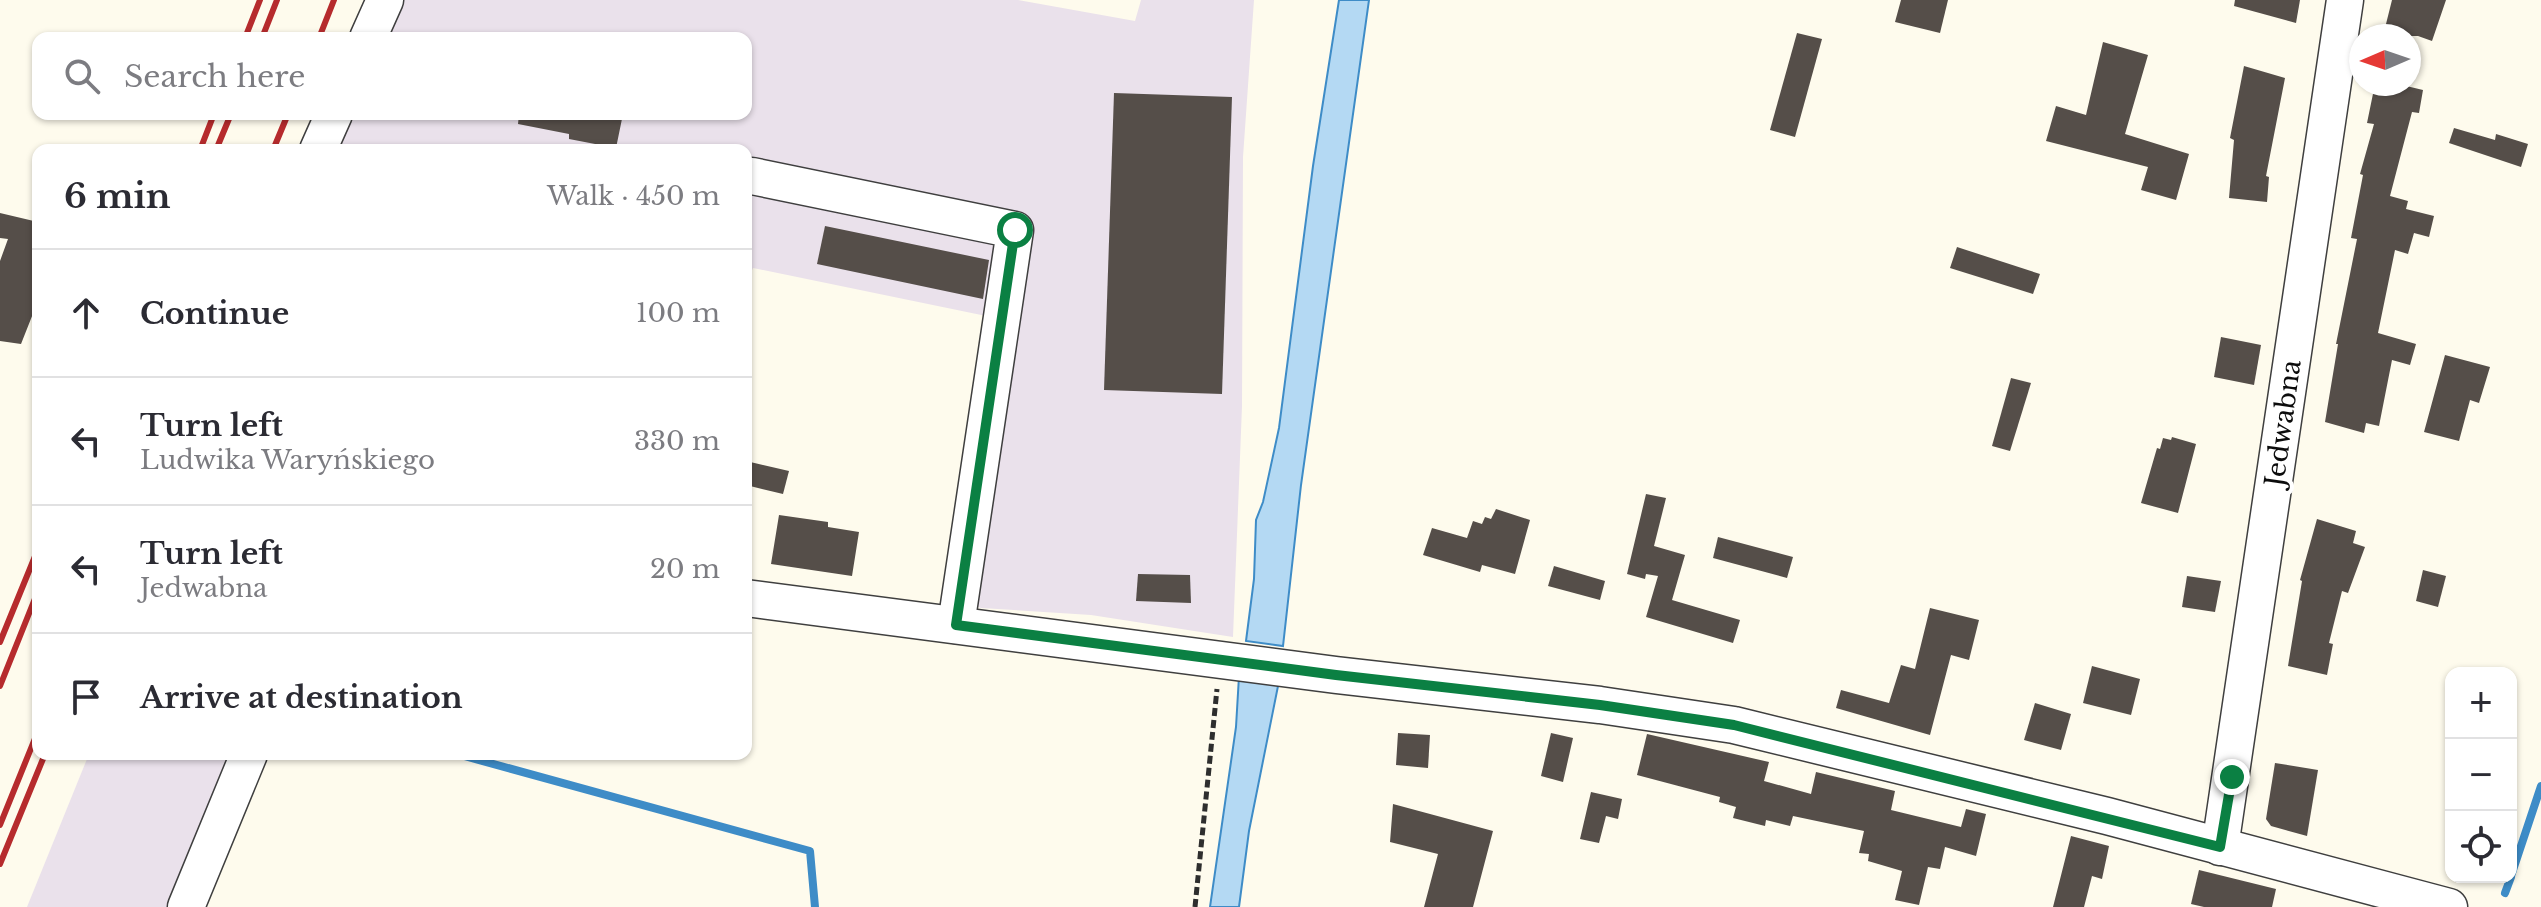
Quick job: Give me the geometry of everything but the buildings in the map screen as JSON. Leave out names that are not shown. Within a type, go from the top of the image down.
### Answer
[{"type":"street","points":[[371,32],[385,0]]},
{"type":"street","name":"Jedwabna","points":[[2220,847],[2345,0]]},
{"type":"street","points":[[321,144],[331,120]]},
{"type":"street","points":[[752,176],[1015,230],[956,625]]},
{"type":"street","points":[[752,599],[1600,705],[1734,725],[2449,907]]},
{"type":"street","points":[[186,907],[247,760]]},
{"type":"path","points":[[1195,907],[1209,794],[1220,659]]},
{"type":"shaded area","points":[[397,0],[1018,0],[1135,21],[1141,0],[1254,0],[1243,157],[1242,406],[1233,637],[1091,615],[981,608],[947,594],[991,317],[753,268],[752,270],[752,144],[340,144],[348,120],[752,120],[752,32],[384,32]]},
{"type":"shaded area","points":[[87,760],[228,760],[167,907],[27,907]]},
{"type":"water","points":[[1339,0],[1369,0],[1301,485],[1283,646],[1246,641],[1254,579],[1256,520],[1263,502],[1279,428],[1313,166]]},
{"type":"water","points":[[1239,676],[1279,681],[1249,831],[1239,907],[1210,907],[1236,727]]},
{"type":"waterway","points":[[479,760],[810,851],[815,907]]},
{"type":"waterway","points":[[2517,858],[2541,786]]},
{"type":"waterway","points":[[2505,893],[2509,883]]},
{"type":"railway","points":[[247,32],[260,0]]},
{"type":"railway","points":[[264,32],[277,0]]},
{"type":"railway","points":[[321,32],[334,0]]},
{"type":"railway","points":[[202,144],[212,120]]},
{"type":"railway","points":[[218,144],[228,120]]},
{"type":"railway","points":[[276,144],[286,120]]},
{"type":"railway","points":[[0,642],[32,564]]},
{"type":"railway","points":[[0,686],[32,606]]},
{"type":"railway","points":[[0,825],[32,746]]},
{"type":"railway","points":[[0,864],[43,760]]},
{"type":"route","points":[[1015,230],[956,625],[1336,675],[1600,705],[1734,725],[2107,816],[2220,847],[2232,777]]}]
